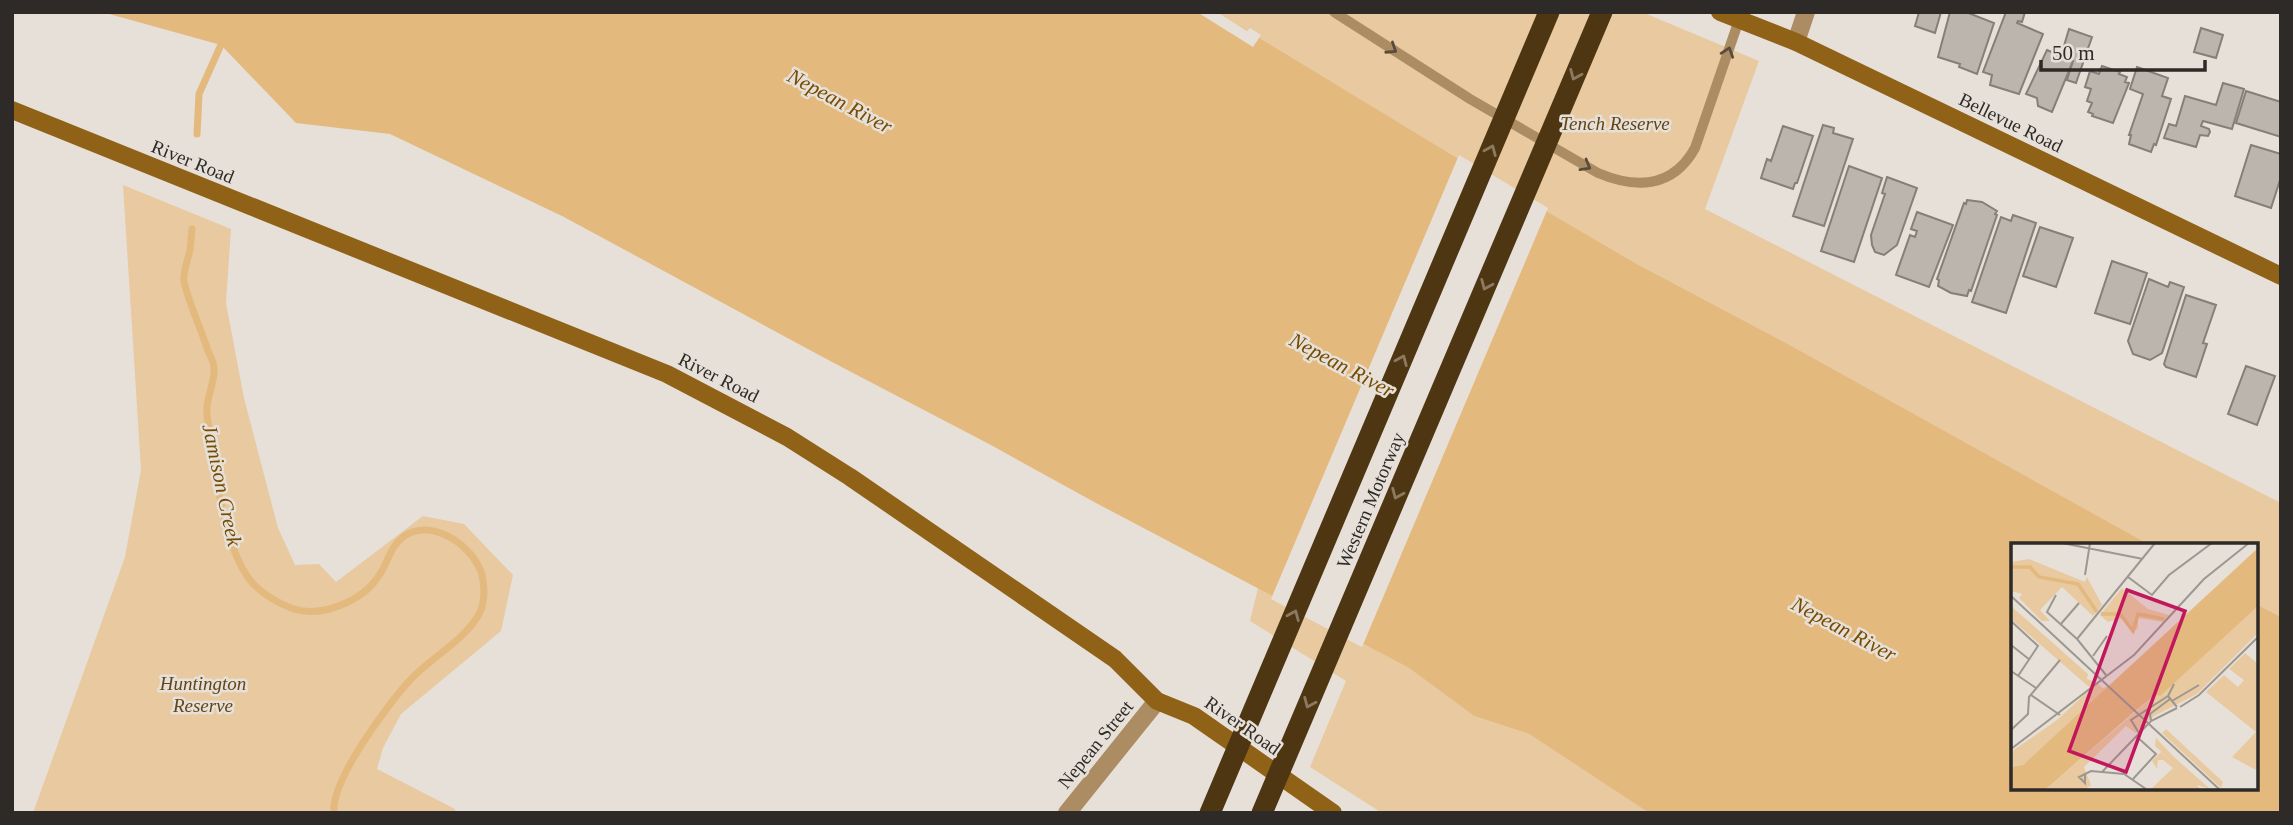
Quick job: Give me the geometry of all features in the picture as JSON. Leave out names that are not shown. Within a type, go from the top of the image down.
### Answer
[{"type":"highway","name":"Western Motorway","points":[[1210,813],[1549,12]]},
{"type":"highway","name":"Western Motorway","points":[[1262,813],[1602,12]]},
{"type":"street","name":"Bellevue Road","points":[[1720,12],[1796,42],[2281,276]]},
{"type":"street","points":[[1796,42],[1806,12]]},
{"type":"street","name":"River Road","points":[[12,110],[667,374],[731,406],[850,477],[1096,645],[1123,665],[1157,701],[1194,716],[1333,813]]},
{"type":"street","name":"Nepean Street","points":[[1067,813],[1157,701]]},
{"type":"lane","points":[[1334,12],[1469,99],[1598,173],[1619,182],[1636,184],[1670,176],[1687,162],[1697,141],[1739,20]]},
{"type":"green space","name":"Tench Reserve","points":[[1217,12],[1642,12],[1759,61],[1705,209],[2281,503],[2281,617],[2258,605],[2258,543],[2146,543],[1788,344],[1637,264]]},
{"type":"green space","name":"Huntington Reserve","points":[[123,185],[231,229],[226,303],[244,398],[278,528],[295,565],[319,564],[336,582],[423,516],[464,524],[513,575],[501,631],[401,714],[383,748],[377,769],[455,809],[456,813],[33,813],[125,557],[141,470]]},
{"type":"green space","points":[[1258,588],[1409,668],[1474,716],[1529,734],[1649,813],[1382,813],[1310,767],[1346,681],[1250,621]]},
{"type":"water","name":"Nepean River","points":[[102,12],[1217,12],[1637,264],[1788,344],[2146,543],[2011,543],[2011,790],[2258,790],[2258,605],[2281,617],[2281,813],[1649,813],[1529,734],[1474,716],[1409,668],[564,217],[390,134],[296,123],[221,45]]},
{"type":"pier","points":[[1197,12],[1217,12],[1247,31],[1250,28],[1261,35],[1253,47]]},
{"type":"pier","points":[[1459,155],[1548,208],[1362,647],[1271,599]]},
{"type":"building","points":[[1919,12],[1941,12],[1935,33],[1915,26]]},
{"type":"building","points":[[1950,12],[1966,12],[1994,23],[1977,74],[1959,67],[1960,64],[1938,57]]},
{"type":"building","points":[[2006,12],[2025,12],[2022,22],[2017,23],[2043,34],[2019,94],[1990,85],[1992,75],[1983,72]]},
{"type":"building","points":[[2201,28],[2223,35],[2216,58],[2194,52]]},
{"type":"building","points":[[2069,29],[2092,37],[2076,83],[2067,80],[2073,61],[2061,56]]},
{"type":"building","points":[[2047,50],[2073,61],[2052,112],[2038,106],[2037,98],[2026,94]]},
{"type":"building","points":[[2102,66],[2120,72],[2119,74],[2127,77],[2125,82],[2129,83],[2113,123],[2088,112],[2092,103],[2087,101],[2091,89],[2085,87],[2090,71],[2099,74]]},
{"type":"building","points":[[2137,67],[2168,78],[2162,96],[2171,99],[2156,145],[2154,144],[2151,152],[2129,144],[2129,135],[2143,94],[2130,89]]},
{"type":"building","points":[[2223,83],[2244,89],[2232,129],[2203,121],[2201,126],[2210,132],[2208,136],[2200,135],[2196,147],[2164,138],[2169,124],[2176,126],[2185,96],[2216,105]]},
{"type":"building","points":[[2246,91],[2281,102],[2281,137],[2236,123]]},
{"type":"building","points":[[1823,125],[1834,128],[1833,133],[1853,139],[1824,226],[1793,216]]},
{"type":"building","points":[[1783,126],[1813,136],[1793,189],[1761,178],[1767,159],[1771,161]]},
{"type":"building","points":[[2251,145],[2281,154],[2281,177],[2271,208],[2235,196]]},
{"type":"building","points":[[1849,166],[1882,178],[1854,262],[1821,251]]},
{"type":"building","points":[[1887,177],[1917,188],[1897,245],[1884,255],[1875,252],[1871,235],[1885,194],[1882,193]]},
{"type":"building","points":[[1967,200],[1982,202],[1997,211],[1997,215],[1967,296],[1951,293],[1938,286],[1937,279]]},
{"type":"building","points":[[1917,212],[1953,225],[1929,287],[1896,275],[1910,235],[1915,237],[1917,231],[1911,229]]},
{"type":"building","points":[[2013,215],[2036,223],[2006,313],[1972,302],[2001,217],[2011,221]]},
{"type":"building","points":[[2040,227],[2073,238],[2056,287],[2023,276]]},
{"type":"building","points":[[2112,261],[2147,273],[2130,324],[2095,313]]},
{"type":"building","points":[[2149,279],[2168,287],[2170,282],[2184,287],[2162,353],[2150,360],[2133,354],[2128,341]]},
{"type":"building","points":[[2186,295],[2216,305],[2203,343],[2207,344],[2196,377],[2164,364]]},
{"type":"building","points":[[2246,366],[2275,376],[2257,425],[2228,414]]},
{"type":"waterway","name":"Jamison Creek","points":[[197,134],[199,94],[224,38]]},
{"type":"waterway","name":"Jamison Creek","points":[[192,229],[184,281],[214,366],[207,415],[223,512],[234,550],[250,580],[270,597],[294,609],[328,609],[352,600],[371,586],[403,537],[414,531],[426,530],[450,537],[461,545],[470,554],[482,575],[484,596],[478,616],[464,634],[420,670],[390,704],[351,762],[335,799],[334,813]]}]
